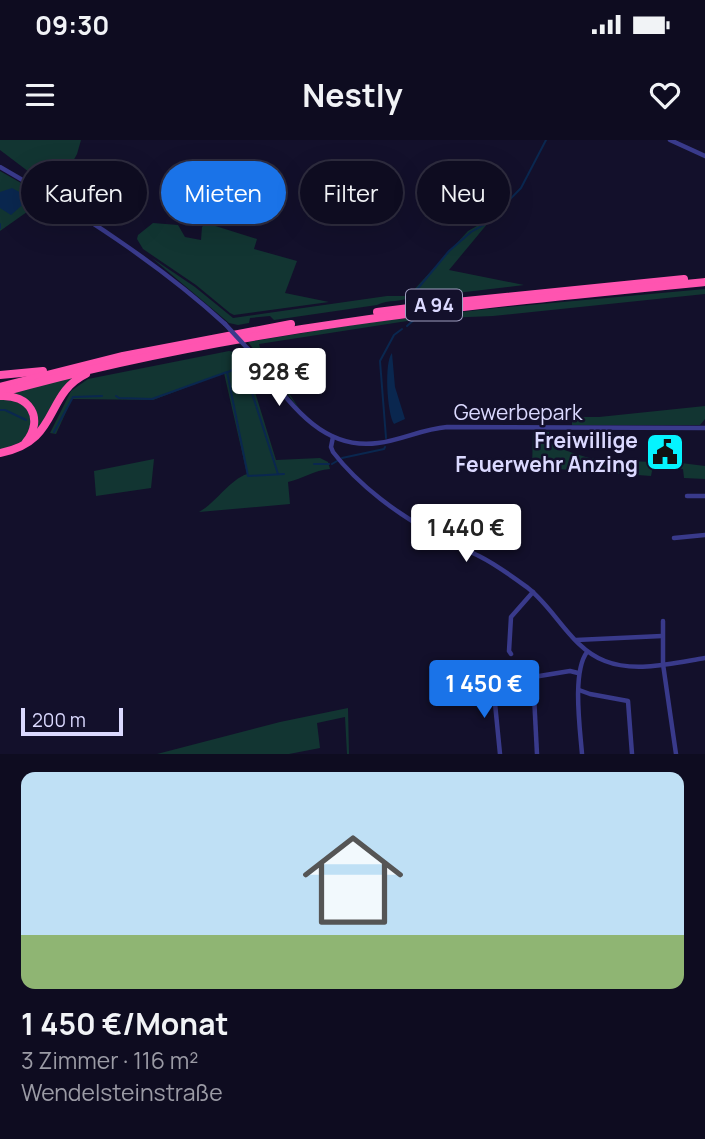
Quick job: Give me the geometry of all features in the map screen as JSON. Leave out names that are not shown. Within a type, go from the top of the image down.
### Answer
[{"type":"highway","name":"A 94","points":[[0,387],[193,341],[318,320],[486,298],[705,277]]},
{"type":"highway","name":"A 94","points":[[0,394],[103,366],[237,339],[372,318],[705,282]]},
{"type":"highway","points":[[0,453],[37,437],[70,384],[103,366]]},
{"type":"highway","points":[[0,375],[71,368]]},
{"type":"highway","points":[[0,394],[18,397],[31,410],[34,426],[31,435],[21,446]]},
{"type":"street","points":[[670,140],[705,156]]},
{"type":"street","points":[[0,167],[123,242],[177,283],[225,324],[298,411],[314,426],[333,437],[331,447],[334,454],[357,479],[424,528],[481,556],[533,592],[587,652],[619,665],[663,664],[705,658]]},
{"type":"street","name":"Gewerbepark","points":[[333,437],[372,444],[447,426],[705,428]]},
{"type":"street","points":[[687,496],[705,496]]},
{"type":"street","points":[[674,538],[705,535]]},
{"type":"street","points":[[511,654],[511,617],[533,592]]},
{"type":"street","points":[[663,621],[663,664],[676,754]]},
{"type":"street","points":[[576,640],[662,636]]},
{"type":"street","points":[[582,754],[577,703],[579,673],[587,652]]},
{"type":"street","points":[[472,687],[573,670],[579,673]]},
{"type":"street","points":[[533,676],[537,754]]},
{"type":"street","points":[[493,683],[500,754]]},
{"type":"street","points":[[579,690],[628,701],[632,754]]},
{"type":"green space","points":[[0,140],[81,140],[73,161],[21,161],[21,166],[0,150]]},
{"type":"green space","points":[[0,171],[21,183],[21,216],[0,231]]},
{"type":"green space","points":[[153,223],[178,225],[185,237],[201,240],[202,227],[209,224],[257,239],[254,249],[297,261],[285,293],[329,302],[234,315],[143,249],[137,239],[138,235]]},
{"type":"green space","points":[[480,224],[487,224],[449,270],[524,285],[431,296],[411,293],[468,231]]},
{"type":"green space","points":[[152,258],[195,287],[233,318],[387,296],[412,296],[377,305],[274,320],[270,316],[250,318],[249,323],[238,325],[229,323]]},
{"type":"green space","points":[[705,289],[705,294],[493,316],[420,319],[259,344],[302,413],[248,342],[364,323]]},
{"type":"green space","points":[[229,351],[246,363],[276,460],[320,458],[328,462],[330,469],[288,482],[290,504],[199,512],[234,481],[247,474],[224,373],[153,400],[72,399],[56,434],[50,433],[71,391],[88,379]]},
{"type":"green space","points":[[79,374],[60,391],[52,410],[33,438],[35,427],[25,399],[14,391]]},
{"type":"green space","points":[[0,397],[25,403],[32,422],[24,441],[0,450]]},
{"type":"green space","points":[[705,406],[705,419],[700,425],[572,425],[572,417],[599,417]]},
{"type":"green space","points":[[533,432],[549,432],[550,441],[556,446],[597,459],[618,463],[626,461],[705,466],[705,479],[684,478],[683,469],[653,466],[651,476],[532,467]]},
{"type":"green space","points":[[154,459],[151,488],[96,496],[94,471]]},
{"type":"green space","points":[[348,708],[349,754],[345,717],[317,723],[320,748],[289,754],[157,754],[280,722]]},
{"type":"water","points":[[12,188],[21,193],[21,206],[11,215],[0,208],[0,192]]},
{"type":"water","points":[[392,353],[395,387],[405,419],[394,424],[387,388],[388,366]]},
{"type":"waterway","points":[[414,293],[449,251],[471,232],[487,223],[521,188],[546,140]]},
{"type":"waterway","points":[[407,326],[416,318]]},
{"type":"waterway","points":[[386,438],[380,361],[394,335],[402,329]]},
{"type":"waterway","points":[[228,372],[243,365],[278,474]]},
{"type":"waterway","points":[[116,396],[152,399],[227,372],[248,476],[284,474]]},
{"type":"waterway","points":[[54,432],[73,397],[102,396]]},
{"type":"waterway","points":[[0,410],[26,420]]},
{"type":"waterway","points":[[342,458],[385,447]]},
{"type":"waterway","points":[[332,464],[337,461]]},
{"type":"waterway","points":[[314,464],[329,464]]},
{"type":"place","name":"Freiwillige Feuerwehr Anzing","points":[[665,452]]}]
